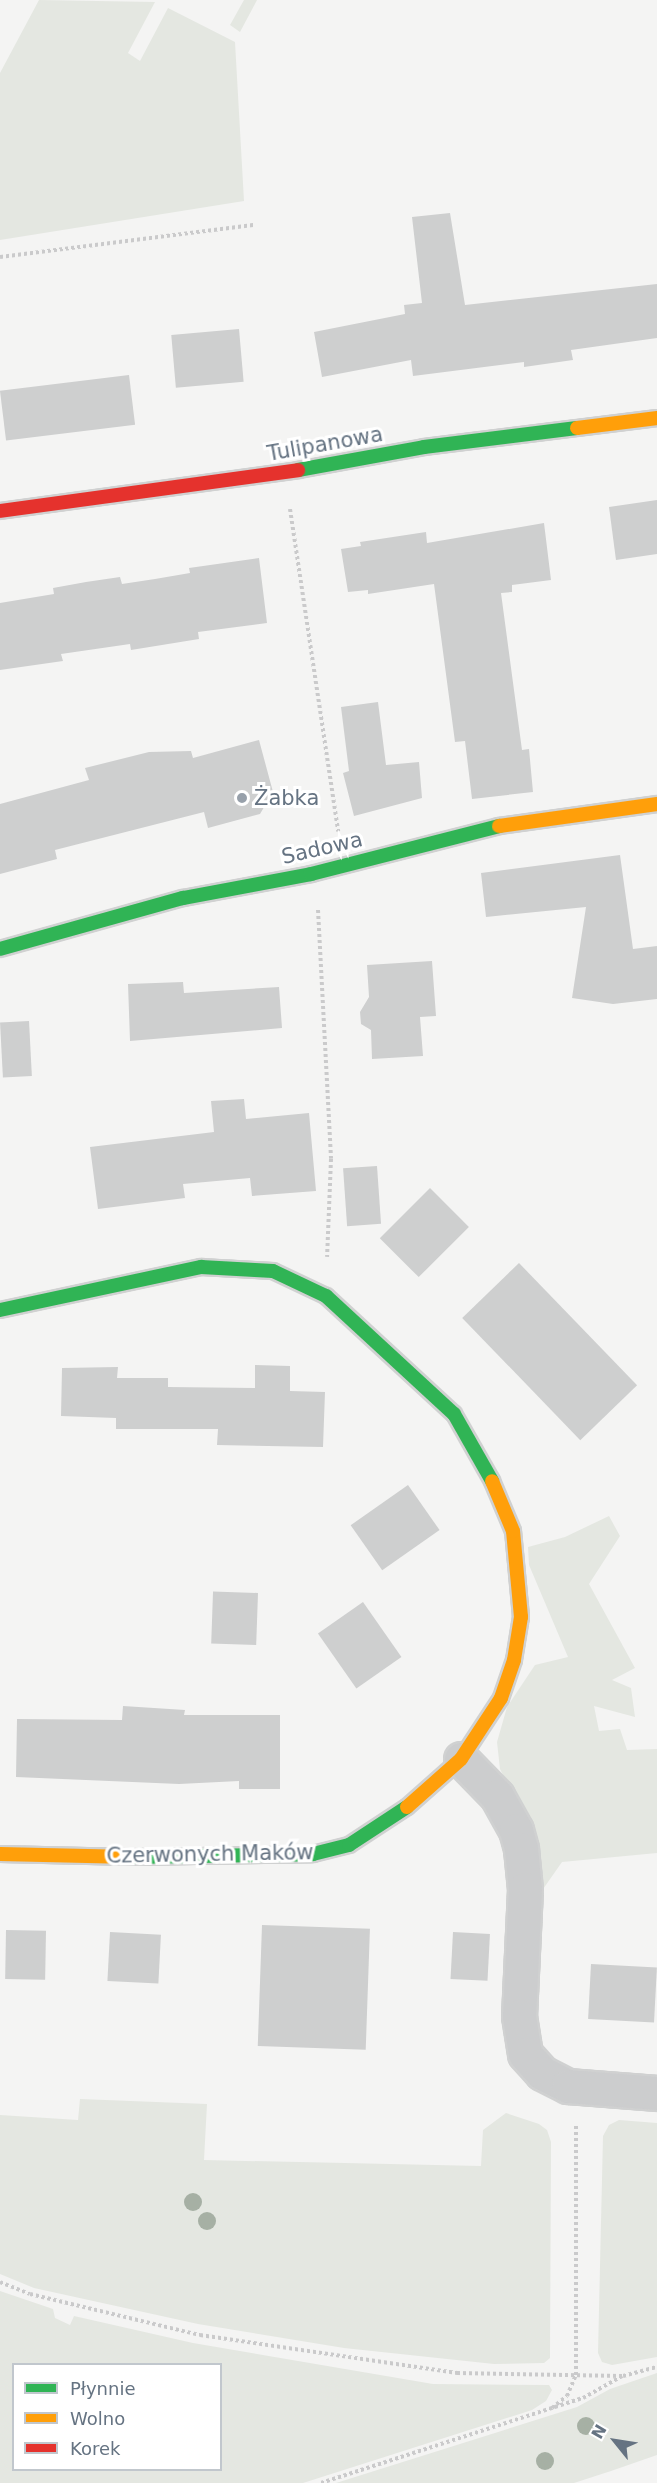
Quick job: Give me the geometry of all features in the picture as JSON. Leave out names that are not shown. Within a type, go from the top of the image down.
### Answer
[{"type":"street","name":"Tulipanowa","points":[[0,512],[284,473],[424,447],[657,418]]},
{"type":"street","name":"Sadowa","points":[[0,949],[183,898],[311,874],[508,824],[657,804]]},
{"type":"street","name":"Czerwonych Maków","points":[[0,1310],[70,1292],[201,1268],[273,1271],[326,1296],[454,1414],[483,1460],[513,1531],[521,1617],[514,1660],[501,1698],[461,1759],[440,1782],[380,1827],[349,1845],[313,1854],[182,1858],[0,1854]]},
{"type":"street","points":[[461,1759],[497,1796],[516,1830],[521,1848],[525,1889],[519,2016],[525,2054],[542,2073],[576,2087],[657,2093]]},
{"type":"path","points":[[0,257],[255,225]]},
{"type":"path","points":[[284,473],[339,839]]},
{"type":"path","points":[[311,874],[317,895],[331,1159],[326,1296]]},
{"type":"path","points":[[552,2408],[567,2396],[576,2375],[576,2087]]},
{"type":"path","points":[[0,2282],[30,2294],[200,2335],[457,2373],[623,2376],[657,2367]]},
{"type":"path","points":[[321,2483],[552,2408],[606,2388],[623,2376]]},
{"type":"shaded area","points":[[39,0],[155,2],[128,53],[140,61],[168,8],[235,42],[244,201],[0,240],[0,73]]},
{"type":"shaded area","points":[[244,0],[257,0],[240,32],[230,25]]},
{"type":"shaded area","points":[[609,1516],[620,1536],[589,1584],[635,1668],[612,1680],[631,1688],[635,1717],[594,1706],[599,1731],[620,1729],[627,1750],[657,1749],[657,1853],[562,1862],[534,1902],[530,1828],[500,1769],[497,1742],[507,1707],[535,1665],[568,1657],[529,1565],[528,1547],[565,1537]]},
{"type":"shaded area","points":[[80,2099],[207,2104],[204,2160],[481,2166],[483,2130],[506,2113],[539,2124],[547,2130],[551,2142],[550,2358],[544,2363],[494,2364],[344,2348],[198,2324],[34,2288],[0,2274],[0,2115],[78,2120]]},
{"type":"shaded area","points":[[619,2120],[657,2123],[657,2357],[612,2365],[602,2362],[598,2353],[603,2136],[609,2125]]},
{"type":"shaded area","points":[[0,2291],[53,2309],[55,2318],[70,2325],[74,2316],[193,2343],[433,2384],[549,2385],[552,2390],[546,2401],[532,2410],[303,2483],[0,2483]]},
{"type":"shaded area","points":[[657,2373],[657,2455],[611,2471],[574,2483],[336,2483],[577,2407],[610,2389]]},
{"type":"building","points":[[450,213],[465,305],[657,284],[657,338],[571,350],[573,360],[524,367],[524,362],[413,376],[411,360],[322,377],[314,332],[405,314],[404,305],[422,303],[412,217]]},
{"type":"building","points":[[239,329],[244,382],[176,388],[171,335]]},
{"type":"building","points":[[129,375],[135,425],[6,440],[0,391]]},
{"type":"building","points":[[657,500],[657,554],[616,560],[609,507]]},
{"type":"building","points":[[544,523],[551,580],[512,585],[512,592],[501,593],[522,750],[529,749],[533,792],[472,799],[465,741],[455,742],[434,584],[368,594],[368,590],[348,592],[341,549],[361,546],[360,542],[426,532],[427,543]]},
{"type":"building","points":[[259,558],[267,623],[198,632],[199,639],[131,650],[130,644],[61,654],[63,661],[0,670],[0,603],[54,594],[53,588],[86,582],[120,577],[122,584],[190,573],[189,568]]},
{"type":"building","points":[[378,702],[386,765],[419,762],[422,798],[354,816],[343,773],[349,771],[341,707]]},
{"type":"building","points":[[259,740],[273,792],[260,814],[208,828],[204,812],[55,850],[57,859],[0,874],[0,804],[89,780],[85,768],[149,752],[191,751],[193,758]]},
{"type":"building","points":[[620,855],[633,949],[657,946],[657,999],[613,1004],[572,998],[586,907],[486,917],[481,873]]},
{"type":"building","points":[[432,961],[436,1016],[420,1017],[423,1056],[372,1059],[371,1030],[361,1024],[360,1012],[369,997],[367,965]]},
{"type":"building","points":[[183,982],[184,993],[279,987],[282,1028],[130,1041],[128,984]]},
{"type":"building","points":[[29,1021],[32,1076],[3,1077],[0,1023]]},
{"type":"building","points":[[244,1099],[246,1119],[309,1113],[316,1191],[252,1196],[250,1178],[183,1184],[185,1198],[98,1209],[90,1147],[214,1132],[211,1101]]},
{"type":"building","points":[[377,1166],[381,1224],[347,1226],[343,1168]]},
{"type":"building","points":[[430,1188],[469,1227],[419,1277],[380,1238]]},
{"type":"building","points":[[519,1263],[637,1385],[580,1440],[462,1318]]},
{"type":"building","points":[[255,1365],[290,1366],[290,1391],[325,1392],[323,1447],[217,1445],[218,1429],[116,1429],[116,1418],[61,1416],[62,1368],[118,1367],[117,1378],[168,1378],[168,1387],[255,1388]]},
{"type":"building","points":[[408,1485],[440,1530],[382,1570],[351,1525]]},
{"type":"building","points":[[213,1591],[258,1593],[256,1645],[211,1643]]},
{"type":"building","points":[[363,1602],[401,1657],[356,1688],[318,1634]]},
{"type":"building","points":[[123,1706],[185,1710],[184,1715],[280,1715],[280,1789],[239,1789],[239,1781],[179,1784],[16,1777],[17,1719],[122,1720]]},
{"type":"building","points":[[262,1925],[370,1929],[366,2050],[258,2046]]},
{"type":"building","points":[[6,1930],[46,1931],[45,1980],[5,1979]]},
{"type":"building","points":[[110,1932],[161,1935],[158,1984],[107,1981]]},
{"type":"building","points":[[453,1932],[490,1934],[487,1981],[451,1979]]},
{"type":"building","points":[[591,1964],[657,1967],[654,2022],[588,2019]]},
{"type":"traffic: fast","points":[[298,470],[424,447],[577,428]]},
{"type":"traffic: fast","points":[[0,949],[183,898],[311,874],[499,826]]},
{"type":"traffic: fast","points":[[0,1310],[201,1267],[273,1271],[326,1296],[454,1414],[492,1481]]},
{"type":"traffic: fast","points":[[131,1857],[313,1854],[349,1845],[407,1807]]},
{"type":"traffic: slow","points":[[577,428],[657,418]]},
{"type":"traffic: slow","points":[[499,826],[657,804]]},
{"type":"traffic: slow","points":[[407,1807],[461,1759],[501,1698],[514,1660],[521,1617],[513,1531],[492,1481]]},
{"type":"traffic: slow","points":[[0,1854],[131,1857]]},
{"type":"traffic: jam","points":[[0,511],[298,470]]},
{"type":"place","name":"Żabka","points":[[242,798]]}]
